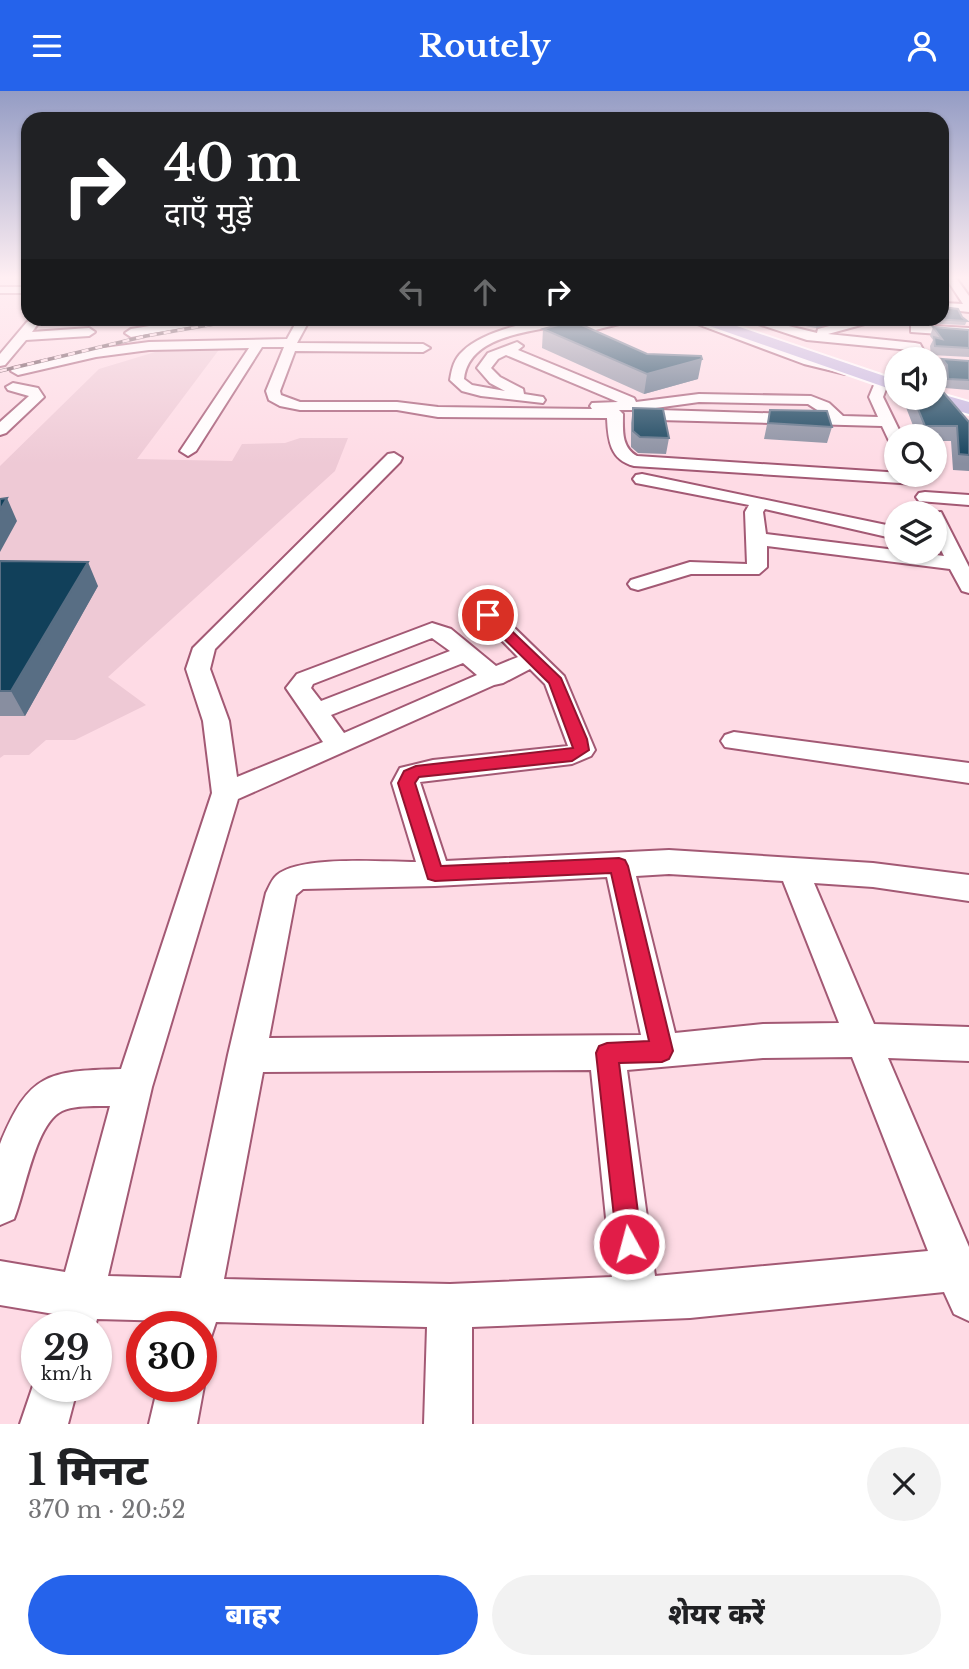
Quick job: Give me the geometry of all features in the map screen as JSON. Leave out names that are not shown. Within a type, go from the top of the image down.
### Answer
[{"type":"main road","points":[[764,340],[884,378]]},
{"type":"main road","points":[[772,340],[832,364]]},
{"type":"main road","points":[[947,396],[969,406]]},
{"type":"street","points":[[0,362],[18,340]]},
{"type":"street","points":[[0,362],[74,340]]},
{"type":"street","points":[[293,340],[273,391],[274,397],[300,406],[404,407],[438,412],[887,422],[876,397],[884,387]]},
{"type":"street","points":[[492,340],[479,344],[467,353],[456,374],[457,380],[467,388],[580,405],[640,406],[699,398],[811,400],[824,406],[839,421]]},
{"type":"street","points":[[528,398],[495,380],[484,368],[488,360],[505,350],[535,340]]},
{"type":"street","points":[[750,340],[809,361],[832,364]]},
{"type":"street","points":[[815,340],[884,347]]},
{"type":"street","points":[[836,340],[884,347]]},
{"type":"street","points":[[188,451],[258,344]]},
{"type":"street","points":[[7,383],[67,359],[130,348],[258,344],[423,348]]},
{"type":"street","points":[[505,350],[640,406]]},
{"type":"street","points":[[947,359],[969,364]]},
{"type":"street","points":[[947,385],[969,377]]},
{"type":"street","points":[[0,430],[37,397],[33,391],[7,383]]},
{"type":"street","points":[[615,414],[617,449],[626,458],[634,461],[884,475]]},
{"type":"street","points":[[78,1311],[134,1087],[226,793],[216,721],[198,669],[204,648],[394,458]]},
{"type":"street","points":[[642,479],[884,530]]},
{"type":"street","points":[[947,505],[969,500]]},
{"type":"street","points":[[638,584],[690,569],[752,571],[757,567],[754,512],[760,502]]},
{"type":"street","points":[[757,539],[884,548]]},
{"type":"street","points":[[947,552],[969,587]]},
{"type":"street","points":[[435,874],[407,783],[409,775],[433,769],[572,755],[582,750],[555,681],[488,615]]},
{"type":"street","points":[[339,746],[298,688],[305,678],[420,632],[438,631],[495,678]]},
{"type":"street","points":[[316,712],[467,653]]},
{"type":"street","points":[[226,793],[534,659]]},
{"type":"street","points":[[734,741],[969,773]]},
{"type":"street","points":[[196,1311],[246,1055],[281,893],[285,885],[292,880],[310,875],[435,874],[668,862],[873,875],[969,888]]},
{"type":"street","points":[[619,866],[662,1051]]},
{"type":"street","points":[[217,1312],[690,1296],[965,1278],[861,1040],[793,869]]},
{"type":"street","points":[[246,1055],[607,1053],[662,1051],[763,1041],[861,1040],[969,1044]]},
{"type":"street","points":[[607,1053],[636,1298]]},
{"type":"street","points":[[0,1205],[19,1148],[40,1103],[71,1091],[134,1087]]},
{"type":"street","points":[[0,1283],[75,1311]]},
{"type":"street","points":[[448,1424],[450,1306]]},
{"type":"street","points":[[44,1424],[50,1402]]},
{"type":"street","points":[[173,1424],[178,1402]]},
{"type":"shaded area","points":[[175,346],[221,347],[137,459],[232,461],[242,444],[285,443],[300,438],[348,438],[335,471],[108,677],[146,705],[75,740],[46,740],[29,755],[4,755],[0,758],[0,466],[99,369]]},
{"type":"building","points":[[569,340],[616,340],[647,354],[701,356],[702,359],[647,374]]},
{"type":"building","points":[[934,340],[969,340],[969,348],[935,346]]},
{"type":"building","points":[[947,359],[969,361],[969,380],[948,379]]},
{"type":"building","points":[[947,396],[969,422],[969,455],[959,454],[957,426],[924,424],[918,410],[947,410]]},
{"type":"building","points":[[633,408],[663,409],[669,438],[640,437],[633,431]]},
{"type":"building","points":[[770,410],[827,411],[832,427],[768,423]]},
{"type":"building","points":[[7,498],[0,510],[0,499]]},
{"type":"building","points":[[0,561],[88,562],[11,691],[0,691]]},
{"type":"railway","points":[[0,371],[128,340]]},
{"type":"route","points":[[488,615],[555,681],[582,750],[579,754],[572,755],[416,772],[409,775],[407,783],[435,874],[619,866],[662,1051],[607,1053],[629,1244]]}]
